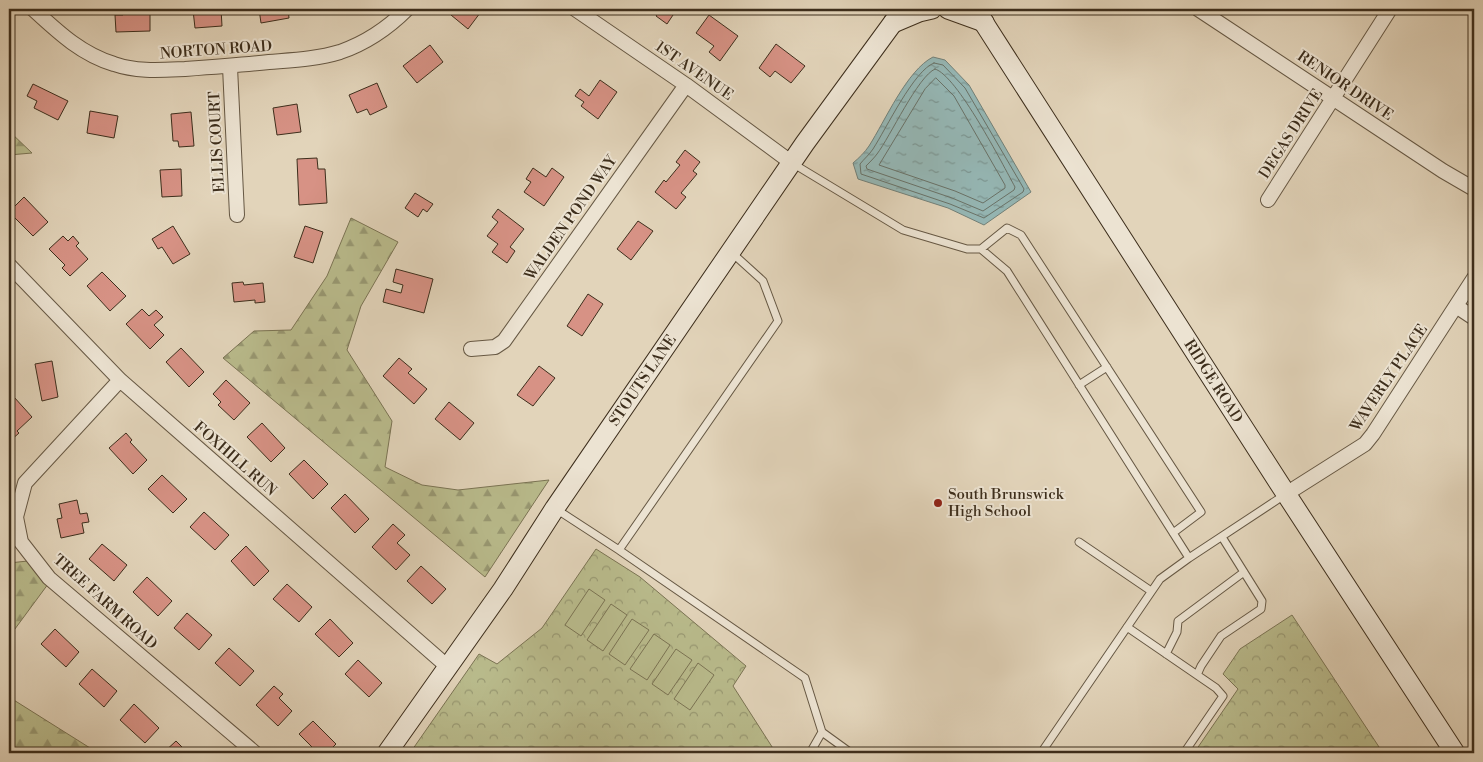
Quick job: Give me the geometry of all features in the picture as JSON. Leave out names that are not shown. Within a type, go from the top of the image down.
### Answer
[{"type":"street","name":"NORTON ROAD","points":[[33,9],[76,46],[116,65],[144,70],[230,67],[315,58],[355,46],[382,30],[407,9]]},
{"type":"street","name":"1ST AVENUE","points":[[575,9],[686,84],[792,163]]},
{"type":"street","points":[[898,16],[932,9]]},
{"type":"street","points":[[948,9],[979,15]]},
{"type":"street","name":"RENIOR DRIVE","points":[[1198,9],[1443,171],[1474,189]]},
{"type":"street","name":"DEGAS DRIVE","points":[[1268,200],[1390,9]]},
{"type":"street","name":"RIDGE ROAD","points":[[979,15],[1286,494],[1455,753]]},
{"type":"street","name":"STOUTS LANE","points":[[388,753],[503,589],[555,508],[792,163],[898,16]]},
{"type":"street","name":"ELLIS COURT","points":[[230,67],[237,215]]},
{"type":"street","name":"WALDEN POND WAY","points":[[471,349],[495,347],[504,341],[686,84]]},
{"type":"street","name":"FOXHILL RUN","points":[[9,265],[120,380],[448,667]]},
{"type":"street","name":"WAVERLY PLACE","points":[[1286,494],[1365,444],[1474,278]]},
{"type":"street","points":[[1456,306],[1474,318]]},
{"type":"street","name":"TREE FARM ROAD","points":[[120,380],[25,483],[16,517],[21,542],[49,578],[255,753]]},
{"type":"lane","points":[[792,163],[903,230],[967,249],[981,249],[1007,228],[1021,235],[1201,512],[1173,533]]},
{"type":"lane","points":[[981,249],[1007,272],[1189,558]]},
{"type":"lane","points":[[619,550],[778,322],[763,281],[731,252]]},
{"type":"lane","points":[[1079,385],[1107,368]]},
{"type":"lane","points":[[1041,753],[1160,579],[1286,494]]},
{"type":"lane","points":[[555,508],[805,678],[822,732],[851,753]]},
{"type":"lane","points":[[1197,675],[1221,636],[1262,609],[1262,600],[1222,537]]},
{"type":"lane","points":[[1079,542],[1151,591]]},
{"type":"lane","points":[[1166,654],[1177,632],[1178,621],[1244,572]]},
{"type":"lane","points":[[1127,627],[1216,688],[1223,696],[1184,753]]},
{"type":"lane","points":[[810,753],[822,732]]},
{"type":"green space","points":[[9,131],[32,153],[9,155]]},
{"type":"green space","points":[[351,218],[398,242],[361,306],[347,350],[392,421],[385,467],[422,485],[458,490],[549,480],[485,577],[223,358],[254,331],[291,330],[327,276]]},
{"type":"green space","points":[[596,549],[640,577],[746,666],[733,686],[776,753],[410,753],[479,654],[497,664],[542,628]]},
{"type":"green space","points":[[37,560],[54,576],[9,637],[9,563]]},
{"type":"green space","points":[[589,589],[605,600],[581,636],[565,625]]},
{"type":"green space","points":[[611,604],[627,615],[603,651],[587,640]]},
{"type":"green space","points":[[1292,615],[1383,753],[1194,753],[1238,689],[1223,674],[1240,649]]},
{"type":"green space","points":[[632,619],[649,630],[625,665],[609,654]]},
{"type":"green space","points":[[654,634],[670,645],[647,680],[630,669]]},
{"type":"green space","points":[[676,649],[692,660],[668,695],[652,684]]},
{"type":"green space","points":[[698,663],[714,675],[690,710],[674,699]]},
{"type":"green space","points":[[9,697],[98,753],[9,753]]},
{"type":"water","points":[[933,57],[945,60],[969,85],[1031,192],[984,225],[948,208],[858,179],[853,163],[869,146],[897,97],[914,73]]},
{"type":"building","points":[[123,9],[150,9],[150,31],[116,32],[115,15],[123,15]]},
{"type":"building","points":[[221,9],[222,26],[195,28],[193,10]]},
{"type":"building","points":[[259,9],[288,9],[289,18],[261,23]]},
{"type":"building","points":[[455,9],[483,9],[468,29],[451,15]]},
{"type":"building","points":[[658,9],[677,9],[667,24],[656,16],[660,10]]},
{"type":"building","points":[[709,15],[738,36],[720,61],[709,52],[714,46],[696,33]]},
{"type":"building","points":[[776,44],[805,66],[791,83],[775,71],[770,77],[759,68]]},
{"type":"building","points":[[430,45],[443,62],[417,83],[403,66]]},
{"type":"building","points":[[600,80],[617,92],[598,119],[581,106],[584,102],[575,96],[580,89],[589,96]]},
{"type":"building","points":[[377,83],[387,107],[370,115],[367,109],[357,113],[349,95]]},
{"type":"building","points":[[33,84],[68,101],[58,120],[34,108],[37,101],[27,96]]},
{"type":"building","points":[[297,104],[301,132],[277,135],[273,108]]},
{"type":"building","points":[[90,111],[118,116],[114,138],[87,133]]},
{"type":"building","points":[[191,112],[194,146],[179,147],[178,141],[173,141],[171,114]]},
{"type":"building","points":[[685,150],[700,162],[693,171],[697,174],[681,193],[686,197],[676,209],[655,192],[664,180],[666,182],[680,165],[676,162]]},
{"type":"building","points":[[317,158],[318,169],[325,169],[327,203],[299,205],[297,159]]},
{"type":"building","points":[[533,168],[546,177],[552,168],[564,177],[544,206],[524,192],[531,182],[526,179]]},
{"type":"building","points":[[181,169],[182,196],[162,197],[160,170]]},
{"type":"building","points":[[415,193],[433,204],[427,212],[423,209],[418,217],[405,208]]},
{"type":"building","points":[[24,197],[48,222],[33,236],[9,212]]},
{"type":"building","points":[[498,209],[524,229],[510,247],[515,251],[507,263],[492,252],[498,244],[487,236],[498,222],[492,217]]},
{"type":"building","points":[[638,221],[653,231],[631,260],[617,249]]},
{"type":"building","points":[[173,226],[190,254],[173,264],[162,247],[158,249],[152,239]]},
{"type":"building","points":[[305,226],[323,232],[313,263],[294,257]]},
{"type":"building","points":[[63,236],[68,241],[73,236],[79,243],[76,246],[88,259],[70,276],[62,268],[65,265],[49,249]]},
{"type":"building","points":[[396,269],[433,279],[424,313],[383,302],[386,289],[401,293],[403,285],[393,282]]},
{"type":"building","points":[[102,272],[126,296],[110,311],[87,286]]},
{"type":"building","points":[[243,282],[244,285],[263,283],[265,302],[255,303],[255,300],[234,302],[232,283]]},
{"type":"building","points":[[588,294],[603,304],[582,336],[567,326]]},
{"type":"building","points":[[142,309],[149,316],[156,310],[163,317],[154,325],[164,335],[150,349],[126,324]]},
{"type":"building","points":[[181,348],[204,372],[189,387],[166,362]]},
{"type":"building","points":[[399,358],[412,369],[408,373],[427,389],[414,404],[383,376]]},
{"type":"building","points":[[52,361],[58,397],[42,401],[35,364]]},
{"type":"building","points":[[539,366],[555,378],[533,406],[517,395]]},
{"type":"building","points":[[226,380],[250,403],[234,420],[218,405],[221,402],[213,394]]},
{"type":"building","points":[[14,397],[32,417],[17,431],[19,433],[10,441],[9,402]]},
{"type":"building","points":[[449,402],[474,423],[460,440],[435,419]]},
{"type":"building","points":[[262,423],[285,448],[271,462],[247,437]]},
{"type":"building","points":[[126,433],[132,440],[130,442],[147,460],[133,474],[109,448]]},
{"type":"building","points":[[304,460],[328,484],[313,499],[289,474]]},
{"type":"building","points":[[162,475],[187,499],[173,513],[148,489]]},
{"type":"building","points":[[345,494],[369,519],[355,533],[331,508]]},
{"type":"building","points":[[77,500],[80,514],[87,513],[89,522],[82,523],[84,533],[61,538],[57,519],[62,518],[59,504]]},
{"type":"building","points":[[204,512],[229,535],[215,550],[190,527]]},
{"type":"building","points":[[393,524],[405,535],[397,543],[410,555],[396,570],[372,547]]},
{"type":"building","points":[[102,544],[127,565],[114,581],[89,559]]},
{"type":"building","points":[[246,546],[269,571],[254,586],[231,561]]},
{"type":"building","points":[[421,566],[446,589],[432,604],[407,581]]},
{"type":"building","points":[[147,577],[172,601],[158,616],[133,592]]},
{"type":"building","points":[[287,584],[312,607],[299,622],[273,599]]},
{"type":"building","points":[[187,613],[212,635],[199,650],[174,628]]},
{"type":"building","points":[[330,619],[353,643],[339,657],[315,634]]},
{"type":"building","points":[[55,629],[79,652],[66,667],[41,644]]},
{"type":"building","points":[[229,648],[254,671],[240,686],[215,663]]},
{"type":"building","points":[[358,660],[382,683],[369,697],[345,674]]},
{"type":"building","points":[[92,669],[117,691],[104,707],[79,684]]},
{"type":"building","points":[[274,686],[283,694],[279,698],[292,711],[278,726],[256,705]]},
{"type":"building","points":[[134,704],[159,728],[145,743],[120,720]]},
{"type":"building","points":[[313,721],[336,744],[327,753],[318,753],[299,734]]},
{"type":"building","points":[[176,741],[188,753],[163,753]]},
{"type":"place","name":"South Brunswick High School","points":[[938,503]]}]
